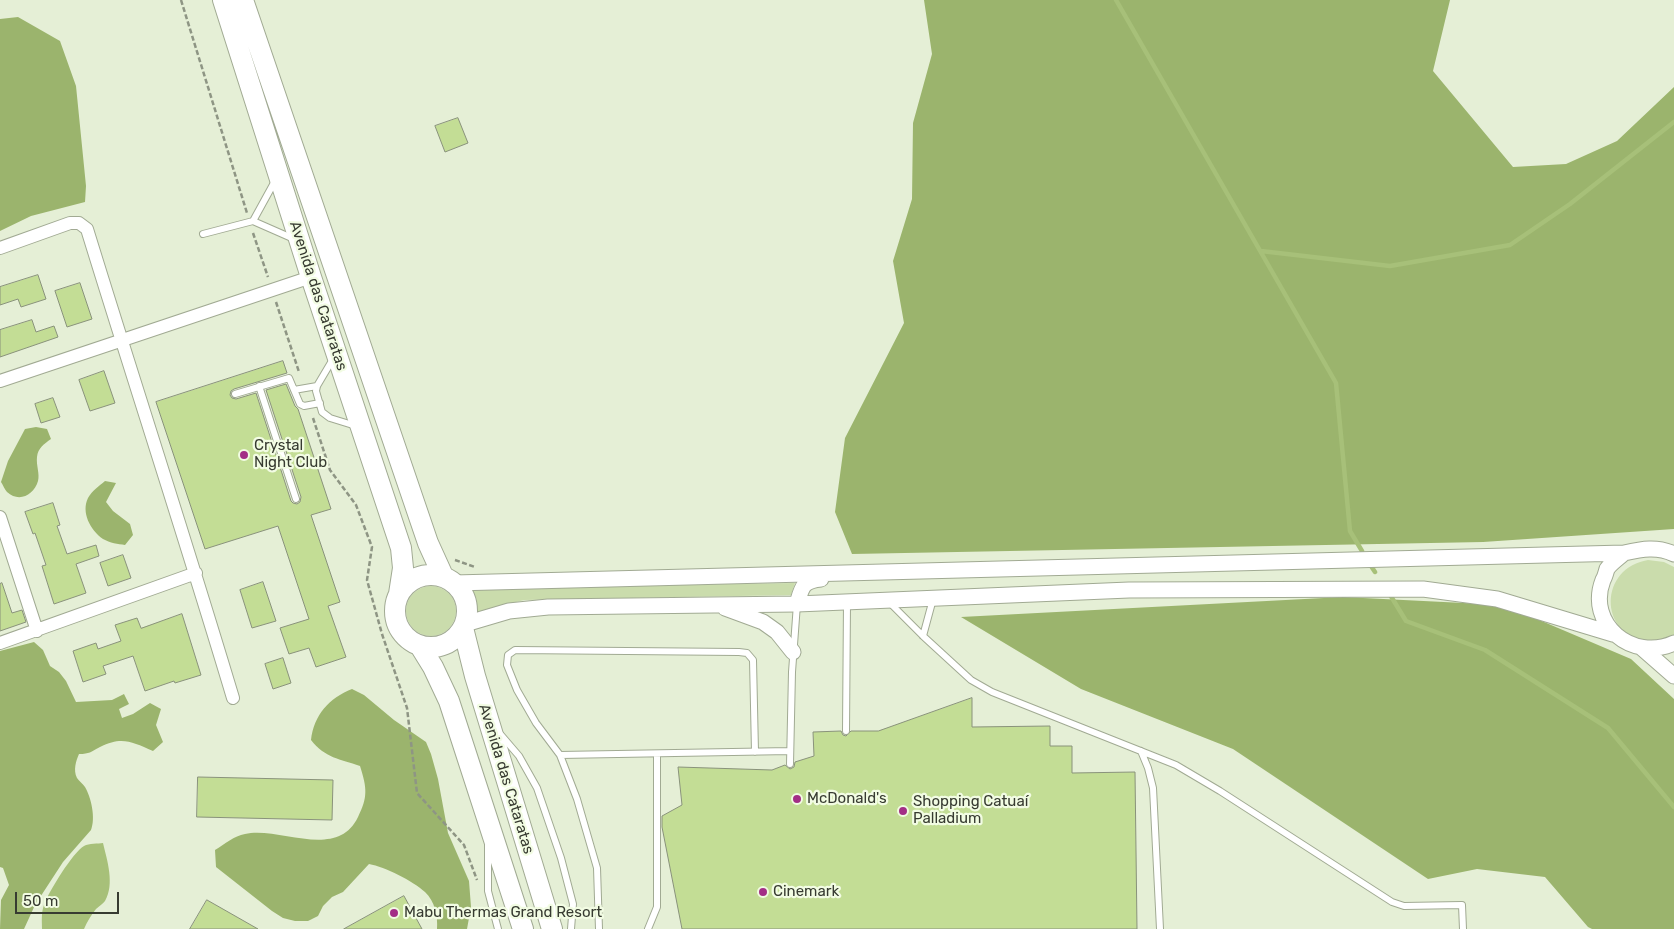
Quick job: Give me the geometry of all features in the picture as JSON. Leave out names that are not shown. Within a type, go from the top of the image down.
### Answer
[{"type":"main road","name":"Avenida das Cataratas","points":[[223,0],[400,548],[402,568],[399,594]]},
{"type":"main road","name":"Avenida das Cataratas","points":[[243,0],[428,543],[449,580]]},
{"type":"main road","points":[[420,576],[449,580],[465,597],[468,616],[464,626],[447,644],[438,647],[420,646],[405,636],[399,629],[394,611],[399,594],[411,580],[420,576]]},
{"type":"main road","name":"Avenida das Cataratas","points":[[464,626],[489,722],[552,929]]},
{"type":"main road","name":"Avenida das Cataratas","points":[[420,646],[433,667],[449,701],[488,816],[523,929]]},
{"type":"street","points":[[0,248],[70,223],[79,223],[87,229],[196,573],[233,698]]},
{"type":"street","points":[[0,381],[311,277]]},
{"type":"street","points":[[0,517],[37,631]]},
{"type":"street","points":[[449,580],[890,572],[1624,553],[1644,549],[1671,550]]},
{"type":"street","points":[[1624,553],[1608,569],[1599,591],[1601,614],[1614,634],[1625,643],[1642,648],[1660,648],[1674,643]]},
{"type":"street","points":[[797,604],[802,586],[809,580],[890,572]]},
{"type":"street","points":[[0,643],[196,573]]},
{"type":"street","points":[[464,626],[509,611],[548,607],[797,604],[1129,590],[1423,589],[1497,599],[1614,634]]},
{"type":"street","points":[[714,605],[763,622],[777,632],[793,652]]},
{"type":"street","points":[[1642,648],[1674,676]]},
{"type":"lane","points":[[252,222],[279,174]]},
{"type":"lane","points":[[203,234],[252,222],[300,241]]},
{"type":"lane","points":[[336,354],[317,386],[316,391],[322,412],[330,418],[361,428]]},
{"type":"lane","points":[[235,394],[288,378],[300,404],[304,406],[320,403]]},
{"type":"lane","points":[[258,386],[296,499]]},
{"type":"lane","points":[[294,390],[317,386]]},
{"type":"lane","points":[[924,636],[933,598]]},
{"type":"lane","points":[[887,600],[971,680],[992,692],[1176,766],[1220,791],[1392,902],[1404,906],[1462,905],[1463,929]]},
{"type":"lane","points":[[846,732],[847,602]]},
{"type":"lane","points":[[790,764],[793,652],[797,604]]},
{"type":"lane","points":[[599,929],[597,868],[577,799],[560,755],[536,723],[517,690],[507,665],[508,655],[515,650],[747,653],[753,660],[755,752]]},
{"type":"lane","points":[[489,722],[519,756],[537,788],[561,858],[573,904],[572,929]]},
{"type":"lane","points":[[560,755],[790,751]]},
{"type":"lane","points":[[1141,751],[1153,788],[1160,929]]},
{"type":"lane","points":[[648,929],[657,907],[657,754]]},
{"type":"lane","points":[[488,816],[488,891],[498,929]]},
{"type":"path","points":[[181,0],[304,388]]},
{"type":"path","points":[[309,405],[330,470],[356,505],[372,547],[367,580],[382,634],[407,708],[417,793],[464,845],[477,880]]},
{"type":"shaded area","points":[[924,0],[1450,0],[1433,71],[1513,167],[1566,164],[1617,141],[1674,87],[1674,529],[1483,542],[852,554],[835,512],[845,438],[904,323],[893,261],[912,199],[913,123],[932,54]]},
{"type":"shaded area","points":[[18,17],[60,41],[76,86],[86,186],[85,202],[31,216],[0,231],[0,19]]},
{"type":"shaded area","points":[[36,427],[47,429],[51,439],[42,446],[38,454],[36,486],[30,494],[16,497],[7,492],[1,482],[8,461],[25,429]]},
{"type":"shaded area","points":[[105,481],[116,483],[106,502],[113,511],[130,524],[133,535],[125,545],[103,539],[94,531],[86,515],[88,498]]},
{"type":"shaded area","points":[[1648,560],[1664,562],[1674,567],[1674,636],[1650,642],[1631,637],[1620,627],[1613,615],[1611,601],[1613,587],[1620,575],[1632,565]]},
{"type":"shaded area","points":[[795,583],[791,595],[524,600],[496,607],[479,616],[475,600],[467,588]]},
{"type":"shaded area","points":[[436,586],[449,593],[455,601],[455,621],[449,629],[441,635],[426,636],[413,629],[407,621],[406,606],[413,593],[421,587]]},
{"type":"shaded area","points":[[1343,597],[1504,605],[1631,659],[1674,699],[1674,929],[1592,929],[1588,927],[1545,877],[1477,869],[1428,879],[1233,749],[1081,689],[961,617]]},
{"type":"shaded area","points":[[34,642],[43,650],[50,666],[59,672],[66,681],[76,702],[112,700],[124,694],[129,704],[119,709],[122,718],[133,714],[150,703],[161,709],[156,725],[163,742],[153,751],[133,743],[121,741],[108,744],[88,753],[79,754],[75,772],[77,778],[85,787],[91,802],[93,820],[91,830],[63,862],[35,905],[24,929],[0,929],[1,900],[9,885],[3,868],[0,867],[0,651]]},
{"type":"shaded area","points":[[352,689],[364,695],[394,720],[426,742],[438,779],[448,833],[469,881],[471,907],[467,929],[437,929],[435,909],[425,892],[398,875],[369,864],[343,892],[332,897],[323,906],[318,916],[308,921],[295,921],[283,918],[216,867],[215,850],[241,835],[259,833],[322,840],[336,837],[349,830],[364,804],[365,787],[360,766],[327,754],[311,740],[315,723],[324,708],[336,697]]},
{"type":"shaded area","points":[[103,843],[110,880],[105,901],[94,911],[84,929],[42,929],[42,914],[46,899],[68,864],[84,846]]},
{"type":"building","points":[[458,118],[468,143],[445,152],[435,126]]},
{"type":"building","points":[[38,275],[46,299],[21,307],[18,299],[0,305],[0,287]]},
{"type":"building","points":[[80,283],[92,319],[67,327],[55,291]]},
{"type":"building","points":[[32,320],[36,332],[54,326],[58,337],[0,357],[0,330]]},
{"type":"building","name":"Crystal Night Club","points":[[283,361],[287,373],[234,389],[230,395],[236,399],[256,393],[291,501],[297,504],[300,502],[301,497],[266,390],[286,384],[298,409],[331,509],[311,515],[340,602],[328,606],[346,657],[316,667],[309,648],[289,654],[280,628],[309,619],[278,526],[205,549],[156,402]]},
{"type":"building","points":[[104,371],[115,403],[90,411],[79,380]]},
{"type":"building","points":[[53,398],[60,417],[41,423],[35,404]]},
{"type":"building","points":[[53,503],[60,525],[57,526],[67,554],[96,545],[99,556],[76,564],[86,593],[54,604],[42,566],[46,565],[35,533],[33,534],[25,512]]},
{"type":"building","points":[[123,555],[131,578],[108,586],[100,563]]},
{"type":"building","points":[[263,582],[276,621],[252,628],[240,590]]},
{"type":"building","points":[[2,583],[12,613],[22,610],[26,622],[0,631],[0,584]]},
{"type":"building","points":[[182,614],[201,675],[175,683],[174,681],[145,691],[133,656],[103,666],[106,674],[83,682],[73,651],[96,643],[98,649],[121,641],[115,625],[137,618],[141,628]]},
{"type":"building","points":[[283,658],[291,683],[273,689],[265,664]]},
{"type":"building","name":"Shopping Catuaí Palladium","points":[[972,698],[972,727],[1050,726],[1050,746],[1072,746],[1072,773],[1135,772],[1137,929],[682,929],[662,827],[662,816],[682,805],[678,767],[772,770],[785,765],[790,769],[794,767],[795,762],[814,756],[813,732],[841,731],[846,736],[851,731],[878,731]]},
{"type":"building","points":[[198,777],[333,780],[332,820],[197,817]]},
{"type":"building","name":"Mabu Thermas Grand Resort","points":[[404,896],[422,929],[344,929]]},
{"type":"building","points":[[207,900],[258,929],[190,929]]},
{"type":"waterway","points":[[1116,0],[1336,383],[1350,531],[1362,551]]},
{"type":"waterway","points":[[1261,251],[1390,266],[1510,245],[1570,204],[1674,122]]},
{"type":"waterway","points":[[1371,566],[1375,572]]},
{"type":"waterway","points":[[1389,593],[1406,621],[1485,650],[1608,728],[1674,807]]},
{"type":"place","name":"Crystal Night Club","points":[[244,455]]},
{"type":"place","name":"McDonald's","points":[[797,799]]},
{"type":"place","name":"Shopping Catuaí Palladium","points":[[903,811]]},
{"type":"place","name":"Cinemark","points":[[763,892]]},
{"type":"place","name":"Mabu Thermas Grand Resort","points":[[394,913]]}]
